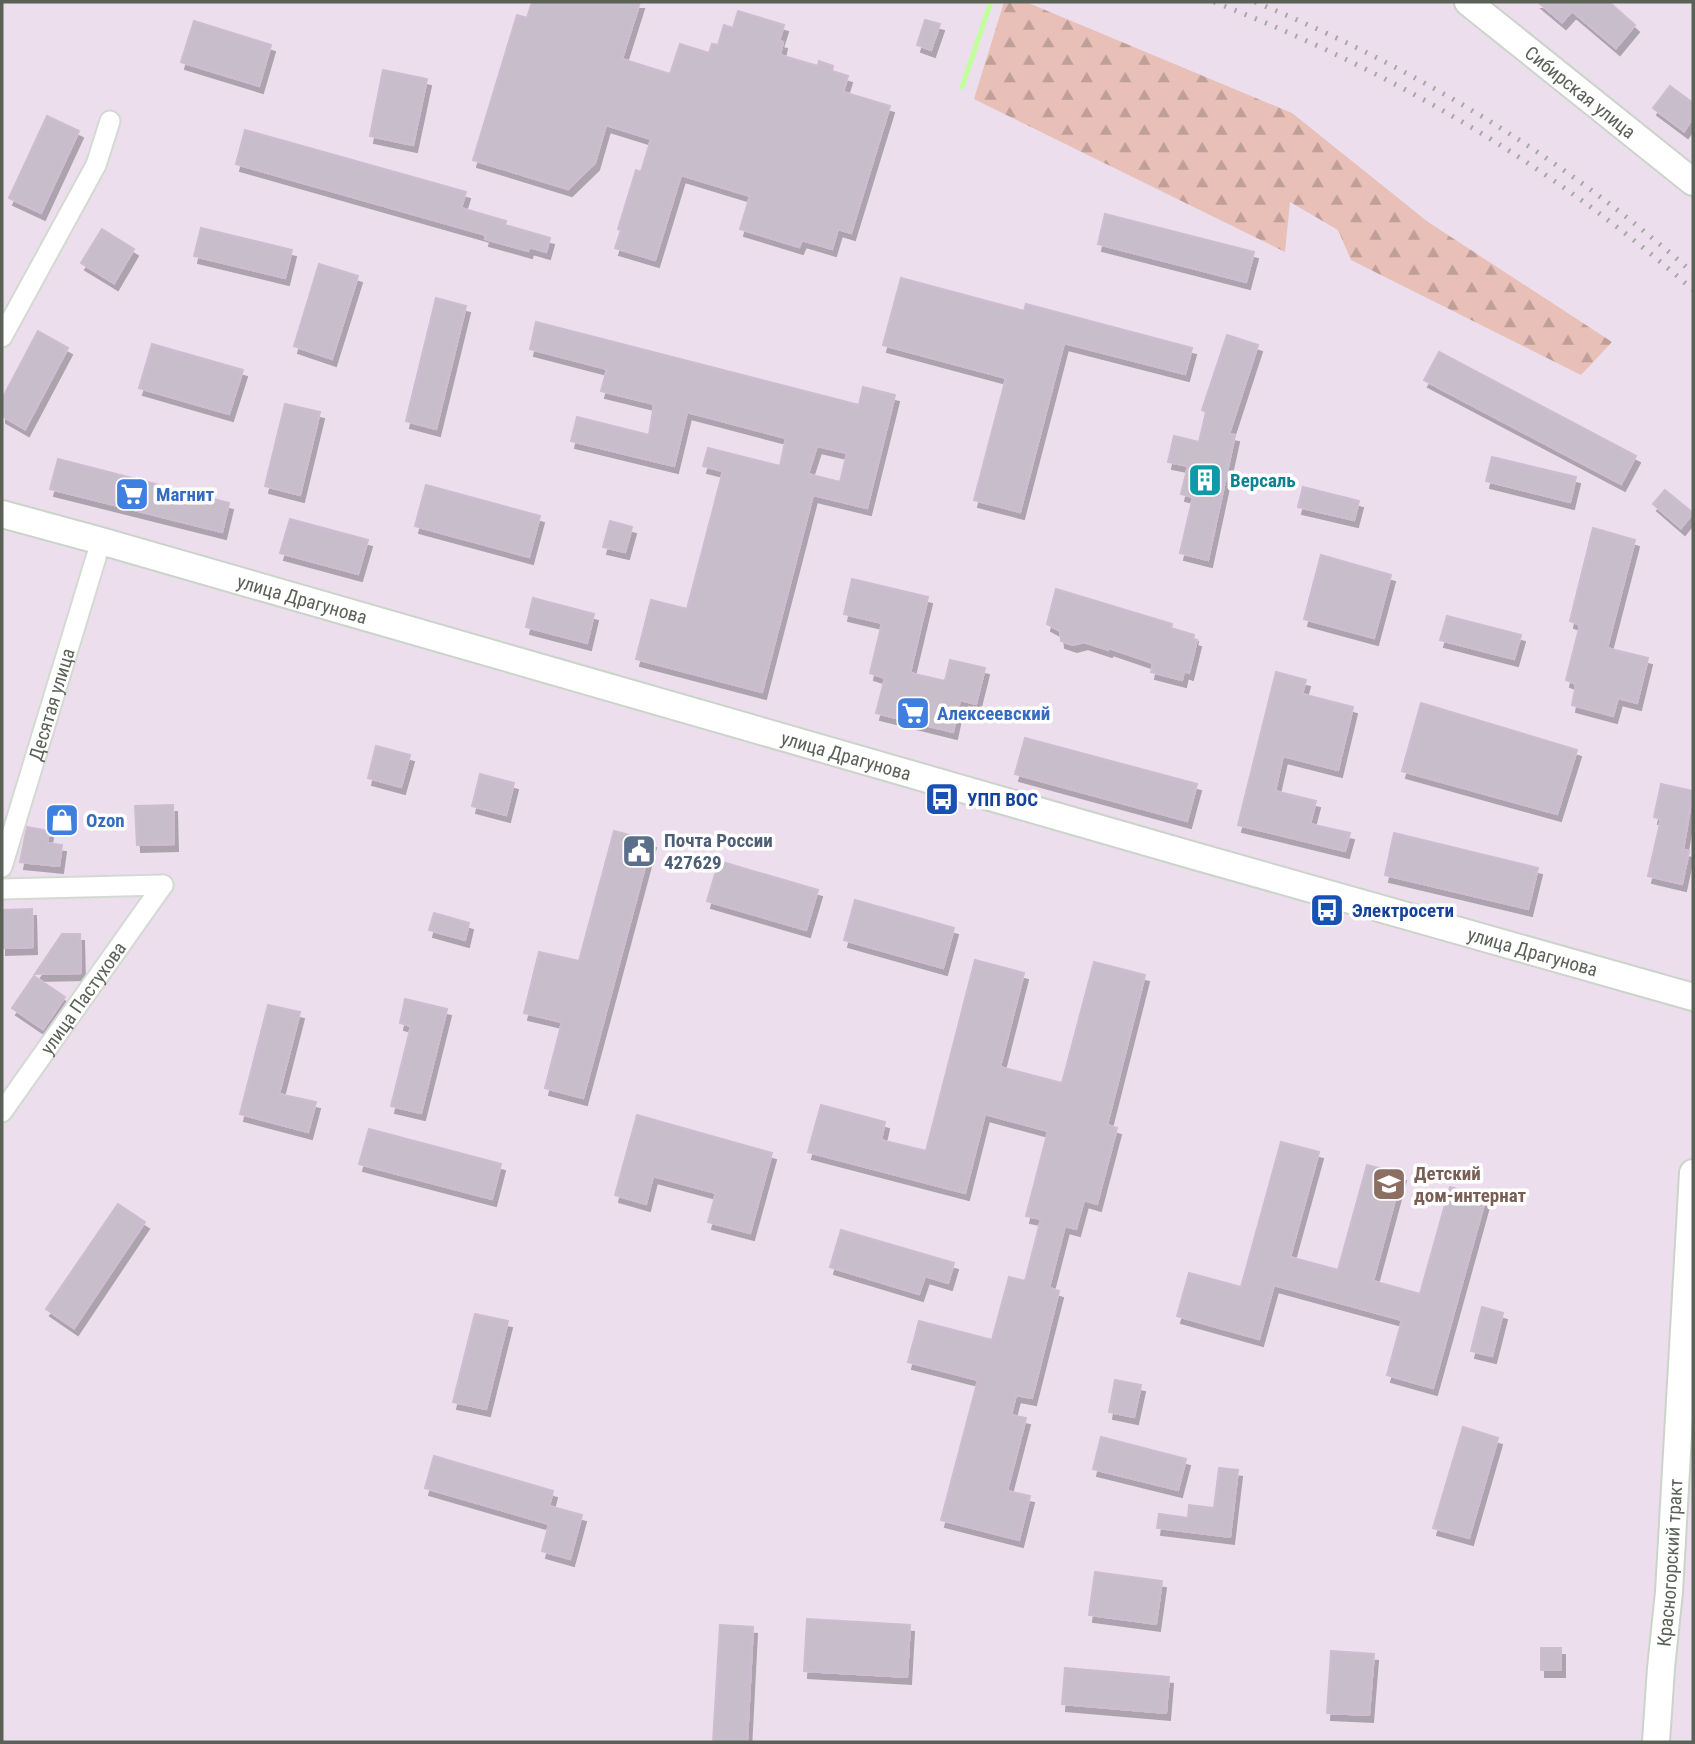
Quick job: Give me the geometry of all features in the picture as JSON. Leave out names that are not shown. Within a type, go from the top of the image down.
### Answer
[{"type":"main road","name":"Сибирская улица","points":[[1468,2],[1693,182]]},
{"type":"main road","name":"улица Драгунова","points":[[2,514],[1693,997]]},
{"type":"main road","name":"Красногорский тракт","points":[[1656,1742],[1669,1592],[1693,1173]]},
{"type":"street","points":[[2,337],[96,165],[110,121]]},
{"type":"street","name":"Десятая улица","points":[[2,867],[101,541]]},
{"type":"street","name":"улица Пастухова","points":[[2,889],[163,885],[10,1085],[2,1112]]},
{"type":"green space","points":[[1004,2],[1026,2],[1292,113],[1428,222],[1612,342],[1581,375],[1351,260],[1338,230],[1290,202],[1285,252],[974,99]]},
{"type":"building","points":[[532,2],[640,2],[622,59],[670,74],[680,44],[709,53],[712,44],[718,45],[724,25],[733,28],[738,11],[784,25],[779,41],[783,42],[780,55],[818,66],[819,61],[833,66],[832,71],[848,76],[843,92],[890,106],[851,233],[838,229],[832,249],[802,240],[799,247],[740,229],[750,196],[681,175],[655,260],[615,248],[636,170],[641,172],[651,139],[606,125],[595,163],[568,189],[473,160],[517,15],[527,18]]},
{"type":"building","points":[[1538,2],[1609,2],[1635,25],[1616,48],[1572,11],[1562,22]]},
{"type":"building","points":[[925,20],[940,24],[931,50],[917,45]]},
{"type":"building","points":[[194,21],[271,45],[259,86],[181,62]]},
{"type":"building","points":[[383,70],[427,79],[413,145],[370,136]]},
{"type":"building","points":[[1670,86],[1693,103],[1693,118],[1684,131],[1653,108]]},
{"type":"building","points":[[47,116],[79,131],[41,213],[9,198]]},
{"type":"building","points":[[245,130],[466,192],[461,208],[550,238],[546,252],[529,247],[528,251],[485,239],[486,235],[236,164]]},
{"type":"building","points":[[1105,214],[1254,252],[1246,282],[1098,244]]},
{"type":"building","points":[[201,228],[292,250],[285,278],[194,256]]},
{"type":"building","points":[[102,229],[134,249],[114,283],[81,263]]},
{"type":"building","points":[[319,264],[358,276],[332,359],[294,346]]},
{"type":"building","points":[[901,278],[1024,311],[1026,304],[1192,348],[1185,374],[1064,343],[1020,512],[974,500],[1006,378],[883,345]]},
{"type":"building","points":[[436,298],[466,306],[436,429],[406,421]]},
{"type":"building","points":[[536,322],[859,405],[863,387],[895,395],[867,508],[813,495],[762,692],[636,659],[651,600],[687,609],[723,471],[703,466],[708,448],[780,466],[786,438],[687,412],[674,466],[571,441],[577,417],[649,435],[654,404],[601,391],[607,369],[530,349]],"holes":[[[817,446],[847,453],[840,482],[808,474]]]},
{"type":"building","points":[[38,331],[68,348],[25,429],[2,416],[2,399]]},
{"type":"building","name":"Версаль","points":[[1227,335],[1258,345],[1229,434],[1235,435],[1208,560],[1180,553],[1193,497],[1181,494],[1188,466],[1168,462],[1174,436],[1199,442],[1206,412],[1202,410]]},
{"type":"building","points":[[152,344],[243,370],[229,414],[139,388]]},
{"type":"building","points":[[1439,352],[1636,456],[1621,484],[1424,380]]},
{"type":"building","points":[[285,404],[320,412],[300,495],[265,486]]},
{"type":"building","points":[[1492,457],[1576,477],[1570,502],[1486,481]]},
{"type":"building","points":[[58,459],[229,503],[222,532],[50,489]]},
{"type":"building","points":[[426,485],[540,516],[529,557],[415,526]]},
{"type":"building","points":[[1303,487],[1359,501],[1354,520],[1298,507]]},
{"type":"building","points":[[1665,490],[1693,513],[1681,528],[1653,504]]},
{"type":"building","points":[[290,519],[368,540],[358,574],[280,553]]},
{"type":"building","points":[[610,521],[632,527],[625,552],[603,547]]},
{"type":"building","points":[[1593,528],[1635,540],[1607,648],[1648,658],[1637,703],[1618,698],[1613,716],[1572,705],[1576,684],[1566,680],[1580,625],[1570,621]]},
{"type":"building","points":[[1321,555],[1391,575],[1374,638],[1304,619]]},
{"type":"building","points":[[852,579],[928,597],[910,673],[945,681],[950,660],[985,668],[976,704],[960,700],[953,732],[876,713],[885,678],[870,673],[882,623],[844,614]]},
{"type":"building","points":[[1056,589],[1172,624],[1171,628],[1194,635],[1193,639],[1197,640],[1189,673],[1184,671],[1182,680],[1151,672],[1153,663],[1109,648],[1108,650],[1084,642],[1073,645],[1061,641],[1060,631],[1047,624]]},
{"type":"building","points":[[533,598],[594,614],[587,643],[526,627]]},
{"type":"building","points":[[1447,616],[1521,635],[1514,659],[1440,640]]},
{"type":"building","points":[[1276,672],[1306,680],[1302,694],[1353,707],[1338,770],[1283,756],[1275,791],[1316,801],[1310,824],[1350,833],[1345,851],[1238,825]]},
{"type":"building","points":[[1421,703],[1577,750],[1557,814],[1402,771]]},
{"type":"building","points":[[1025,738],[1197,784],[1187,821],[1015,774]]},
{"type":"building","points":[[376,746],[410,755],[401,787],[368,778]]},
{"type":"building","points":[[480,774],[514,783],[506,815],[472,806]]},
{"type":"building","points":[[1661,784],[1693,791],[1683,850],[1689,851],[1682,884],[1648,876],[1661,819],[1654,817]]},
{"type":"building","points":[[173,805],[174,844],[137,845],[135,806]]},
{"type":"building","points":[[27,827],[49,831],[47,843],[62,845],[59,866],[20,862]]},
{"type":"building","points":[[614,831],[652,841],[583,1098],[545,1088],[562,1022],[524,1013],[539,952],[579,961]]},
{"type":"building","points":[[1394,833],[1538,868],[1528,909],[1385,875]]},
{"type":"building","points":[[719,861],[818,890],[806,930],[707,901]]},
{"type":"building","points":[[855,900],[954,928],[943,968],[844,940]]},
{"type":"building","points":[[32,909],[33,947],[2,948],[2,910]]},
{"type":"building","points":[[434,913],[469,923],[465,940],[429,930]]},
{"type":"building","points":[[62,934],[80,934],[81,973],[35,974]]},
{"type":"building","points":[[975,960],[1024,973],[1000,1067],[1062,1083],[1094,962],[1145,975],[1107,1125],[1117,1128],[1097,1204],[1084,1200],[1076,1229],[1065,1226],[1049,1288],[1059,1291],[1032,1398],[1016,1395],[1011,1415],[1026,1418],[1007,1491],[1030,1496],[1019,1540],[941,1520],[978,1380],[908,1362],[919,1321],[992,1340],[1009,1277],[1025,1281],[1041,1219],[1026,1216],[1048,1131],[985,1114],[965,1193],[808,1152],[821,1105],[885,1122],[881,1140],[926,1151]]},
{"type":"building","points":[[34,976],[65,997],[43,1029],[12,1008]]},
{"type":"building","points":[[405,999],[447,1009],[421,1113],[391,1106],[411,1026],[400,1023]]},
{"type":"building","points":[[268,1005],[300,1012],[279,1094],[316,1102],[308,1132],[240,1114]]},
{"type":"building","points":[[637,1115],[772,1153],[750,1233],[708,1222],[716,1193],[653,1176],[646,1204],[615,1195]]},
{"type":"building","points":[[369,1129],[501,1164],[492,1199],[359,1164]]},
{"type":"building","points":[[1281,1142],[1319,1152],[1290,1257],[1338,1270],[1367,1165],[1402,1174],[1373,1281],[1420,1294],[1450,1187],[1486,1197],[1433,1388],[1387,1375],[1402,1320],[1274,1285],[1259,1339],[1177,1316],[1189,1273],[1241,1287]]},
{"type":"building","points":[[118,1204],[145,1222],[74,1328],[46,1309]]},
{"type":"building","points":[[841,1230],[954,1263],[948,1283],[925,1276],[919,1294],[830,1267]]},
{"type":"building","points":[[1482,1307],[1503,1313],[1492,1356],[1471,1351]]},
{"type":"building","points":[[475,1314],[508,1321],[486,1409],[453,1402]]},
{"type":"building","points":[[1115,1380],[1141,1385],[1134,1417],[1109,1412]]},
{"type":"building","points":[[1463,1427],[1498,1438],[1469,1538],[1433,1528]]},
{"type":"building","points":[[1101,1437],[1186,1459],[1178,1490],[1093,1469]]},
{"type":"building","points":[[434,1456],[553,1491],[549,1506],[582,1515],[570,1559],[542,1551],[549,1524],[425,1488]]},
{"type":"building","points":[[1219,1468],[1238,1470],[1230,1537],[1157,1528],[1159,1514],[1188,1518],[1189,1505],[1214,1508]]},
{"type":"building","points":[[1095,1572],[1162,1581],[1156,1624],[1089,1615]]},
{"type":"building","points":[[807,1619],[910,1625],[907,1677],[804,1671]]},
{"type":"building","points":[[720,1625],[753,1627],[747,1742],[713,1742]]},
{"type":"building","points":[[1541,1648],[1561,1648],[1561,1670],[1541,1670]]},
{"type":"building","points":[[1331,1651],[1374,1654],[1369,1715],[1327,1713]]},
{"type":"building","points":[[1065,1668],[1169,1677],[1166,1713],[1062,1704]]},
{"type":"waterway","points":[[962,87],[991,2]]},
{"type":"railway","points":[[1214,2],[1343,58],[1466,124],[1583,201],[1693,290]]},
{"type":"railway","points":[[1255,2],[1373,56],[1486,119],[1592,191],[1693,273]]},
{"type":"place","name":"Версаль","points":[[1205,480]]},
{"type":"place","name":"Магнит","points":[[132,494]]},
{"type":"place","name":"Алексеевский","points":[[913,713]]},
{"type":"place","name":"УПП ВОС","points":[[942,799]]},
{"type":"place","name":"Ozon","points":[[62,820]]},
{"type":"place","name":"Почта России 427629","points":[[639,851]]},
{"type":"place","name":"Электросети","points":[[1327,910]]},
{"type":"place","name":"Детский дом-интернат","points":[[1389,1184]]}]
